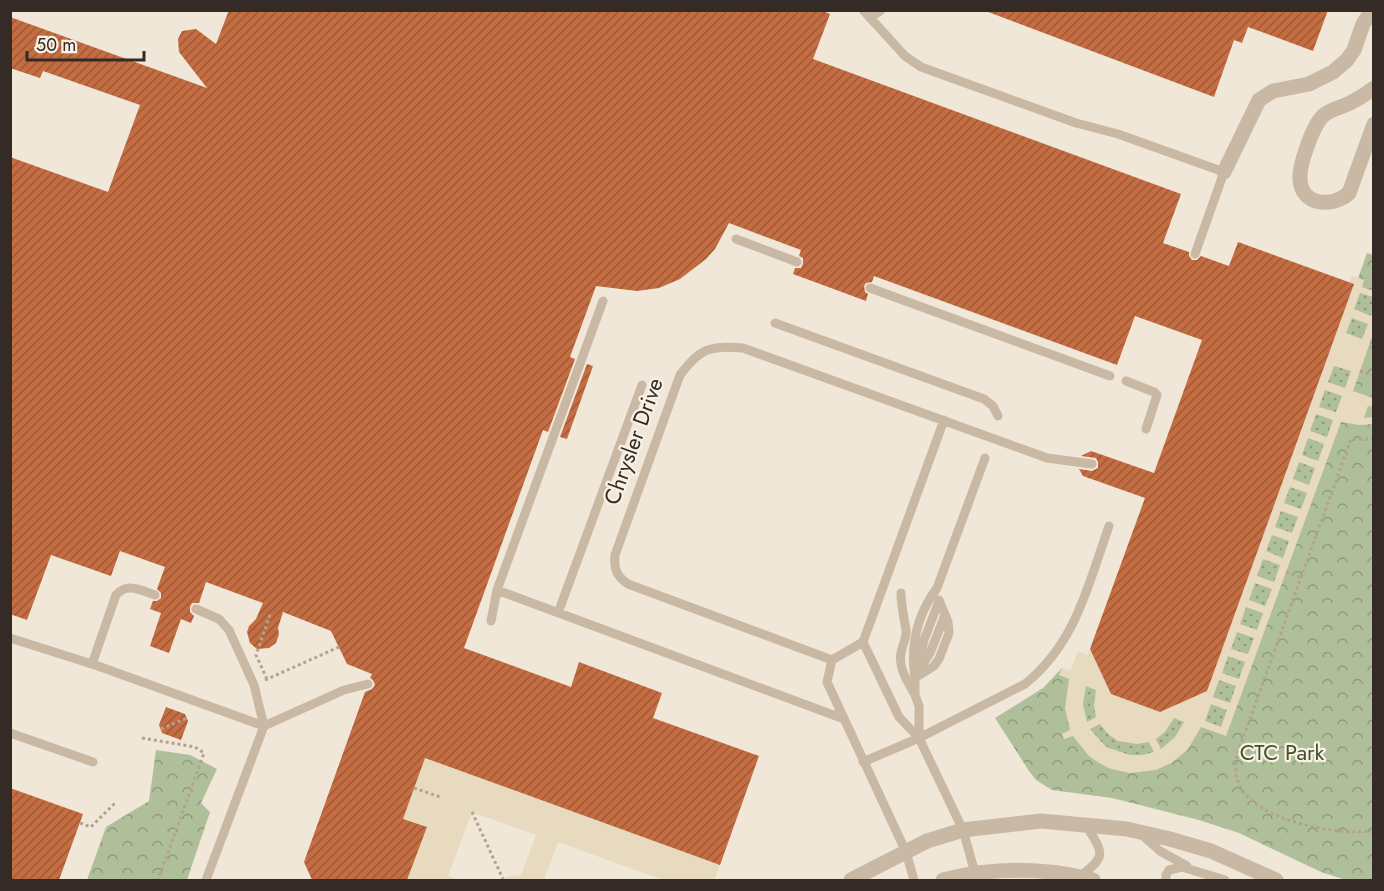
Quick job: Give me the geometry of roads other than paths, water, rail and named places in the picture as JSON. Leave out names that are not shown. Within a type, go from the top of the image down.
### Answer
[{"type":"street","points":[[1224,172],[1259,100],[1273,91],[1309,84],[1333,72],[1347,60],[1354,50],[1372,10]]},
{"type":"street","points":[[1374,88],[1363,96],[1323,115],[1317,124],[1301,166],[1301,185],[1310,198],[1317,202],[1335,203],[1349,193],[1374,124]]},
{"type":"street","points":[[851,880],[927,842],[963,830],[1041,820],[1138,832],[1212,851],[1276,880]]},
{"type":"street","points":[[943,880],[975,873],[1019,871],[1055,873],[1086,879]]},
{"type":"lane","points":[[863,10],[905,56],[921,67],[1076,123],[1118,134],[1224,172],[1195,254]]},
{"type":"lane","points":[[870,18],[881,10]]},
{"type":"lane","points":[[736,239],[797,262]]},
{"type":"lane","points":[[870,288],[1110,376]]},
{"type":"lane","points":[[491,621],[497,590],[603,301]]},
{"type":"lane","points":[[775,323],[984,399],[993,406],[998,416]]},
{"type":"lane","name":"Chrysler Drive","points":[[832,660],[628,584],[616,573],[615,555],[681,375],[693,358],[716,346],[743,348],[1047,458],[1092,464]]},
{"type":"lane","points":[[1126,381],[1157,395],[1146,429]]},
{"type":"lane","points":[[558,613],[642,385]]},
{"type":"lane","points":[[914,880],[906,852],[827,682],[832,660],[863,642],[944,420]]},
{"type":"lane","points":[[915,695],[912,660],[915,635],[927,602],[937,588],[985,458]]},
{"type":"lane","points":[[863,762],[919,738],[1024,684],[1051,660],[1076,619],[1109,526]]},
{"type":"lane","points":[[92,664],[116,595],[121,589],[130,587],[155,595]]},
{"type":"lane","points":[[915,678],[934,666],[949,633],[937,588]]},
{"type":"lane","points":[[497,590],[844,719]]},
{"type":"lane","points":[[901,592],[900,608],[907,633],[900,655],[901,664],[919,706],[919,738]]},
{"type":"lane","points":[[915,678],[924,640],[939,601]]},
{"type":"lane","points":[[196,609],[219,619],[229,630],[254,685],[264,726],[206,880]]},
{"type":"lane","points":[[10,638],[92,664],[264,726],[344,690],[368,684]]},
{"type":"lane","points":[[863,642],[900,717],[919,738],[963,830],[975,873]]},
{"type":"lane","points":[[10,733],[93,762]]},
{"type":"lane","points":[[1086,825],[1098,844],[1100,853],[1098,862],[1086,879]]},
{"type":"lane","points":[[1138,832],[1160,851],[1191,869]]},
{"type":"lane","points":[[1166,880],[1169,870],[1175,867],[1236,880]]},
{"type":"park label","name":"CTC Park","points":[[1282,752]]}]
